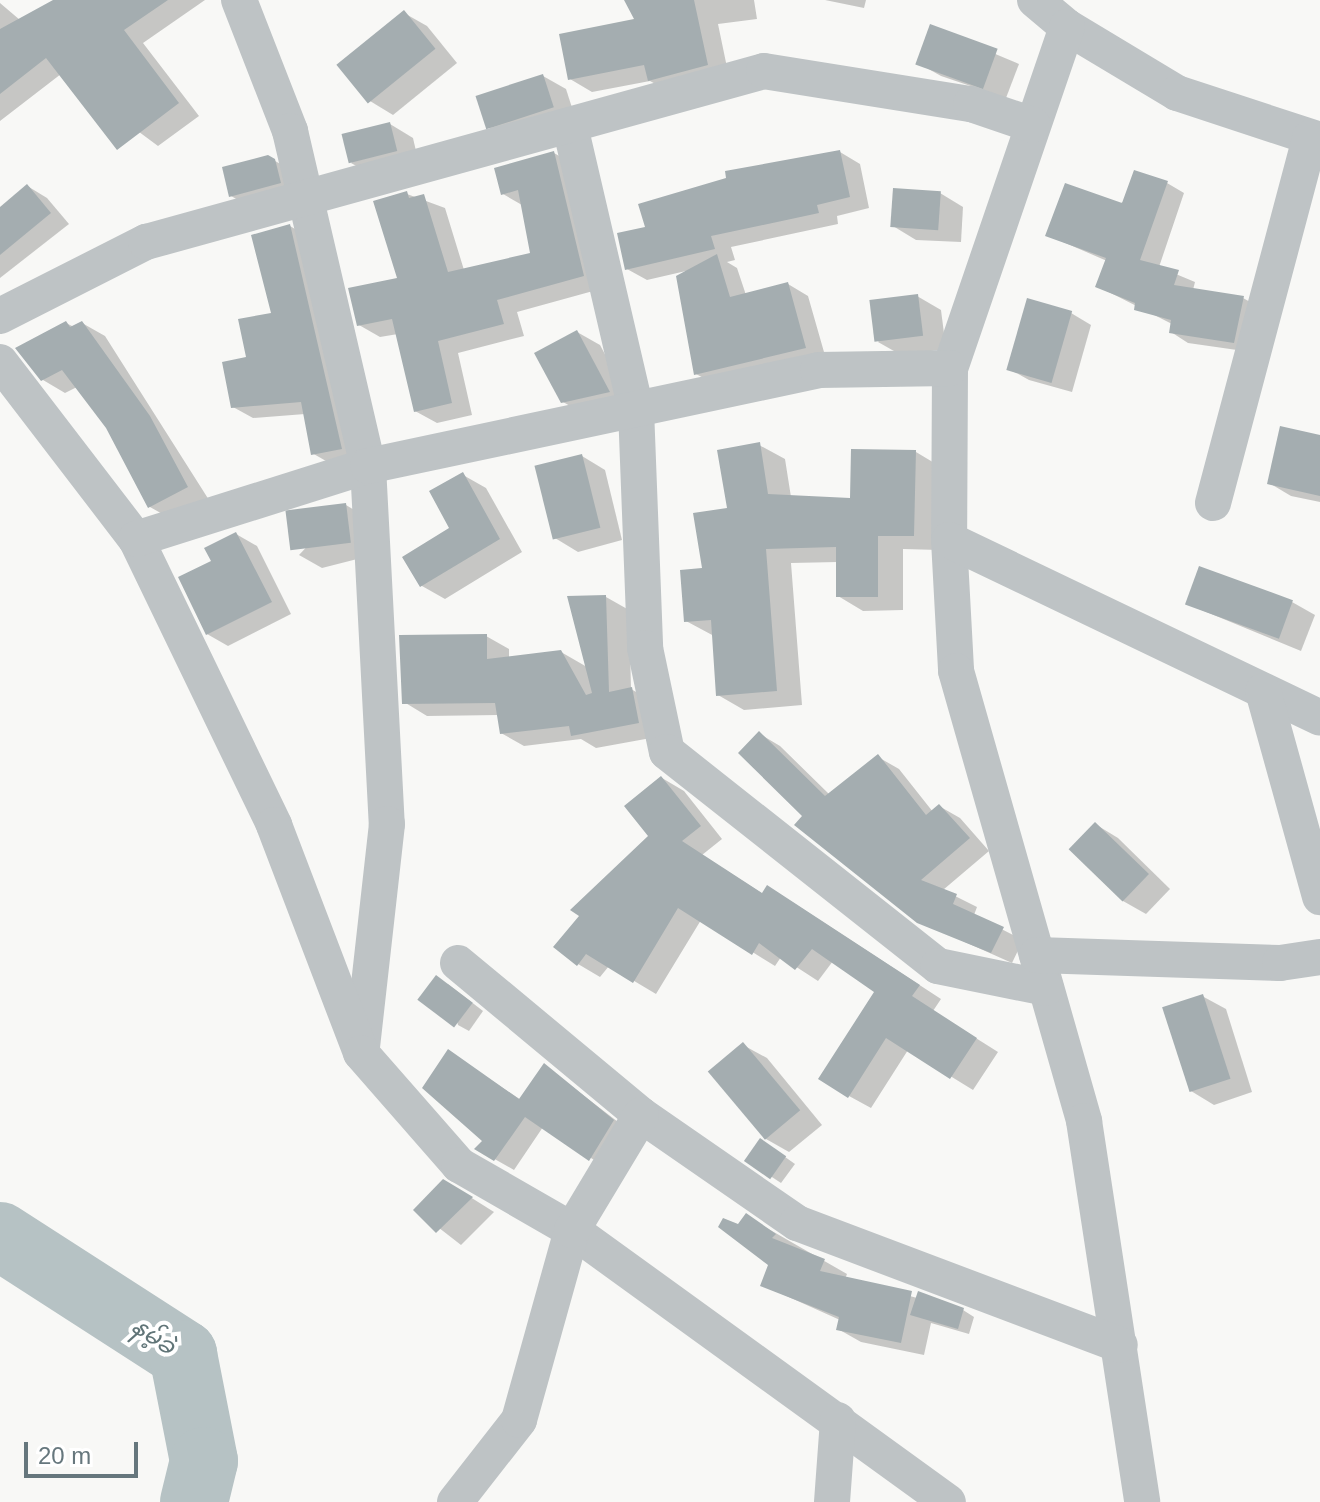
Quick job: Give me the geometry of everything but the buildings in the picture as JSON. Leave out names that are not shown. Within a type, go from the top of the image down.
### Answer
[{"type":"street","points":[[239,0],[290,131],[368,466],[387,824],[361,1053]]},
{"type":"street","points":[[1035,0],[1067,27],[1177,93],[1315,139],[1213,503]]},
{"type":"street","points":[[1067,27],[950,368],[949,540],[956,671],[1084,1121],[1142,1502]]},
{"type":"street","points":[[0,316],[146,242],[307,201],[764,71],[971,104],[1033,125]]},
{"type":"street","points":[[570,126],[636,409],[645,648],[667,752],[938,966],[1041,971],[1280,963],[1320,957]]},
{"type":"street","points":[[0,362],[136,539],[274,825],[361,1053],[459,1165],[572,1230],[948,1502]]},
{"type":"street","points":[[136,539],[368,466],[818,370],[950,368]]},
{"type":"street","points":[[949,540],[1320,718]]},
{"type":"street","points":[[1263,691],[1320,897]]},
{"type":"street","points":[[458,963],[641,1115],[797,1223],[1120,1345]]},
{"type":"street","points":[[455,1502],[519,1420],[572,1230],[641,1115]]},
{"type":"street","points":[[832,1502],[838,1420]]},
{"type":"waterway","name":"နမ့်ခဲ","points":[[0,1236],[183,1354],[204,1461],[194,1502]]}]
